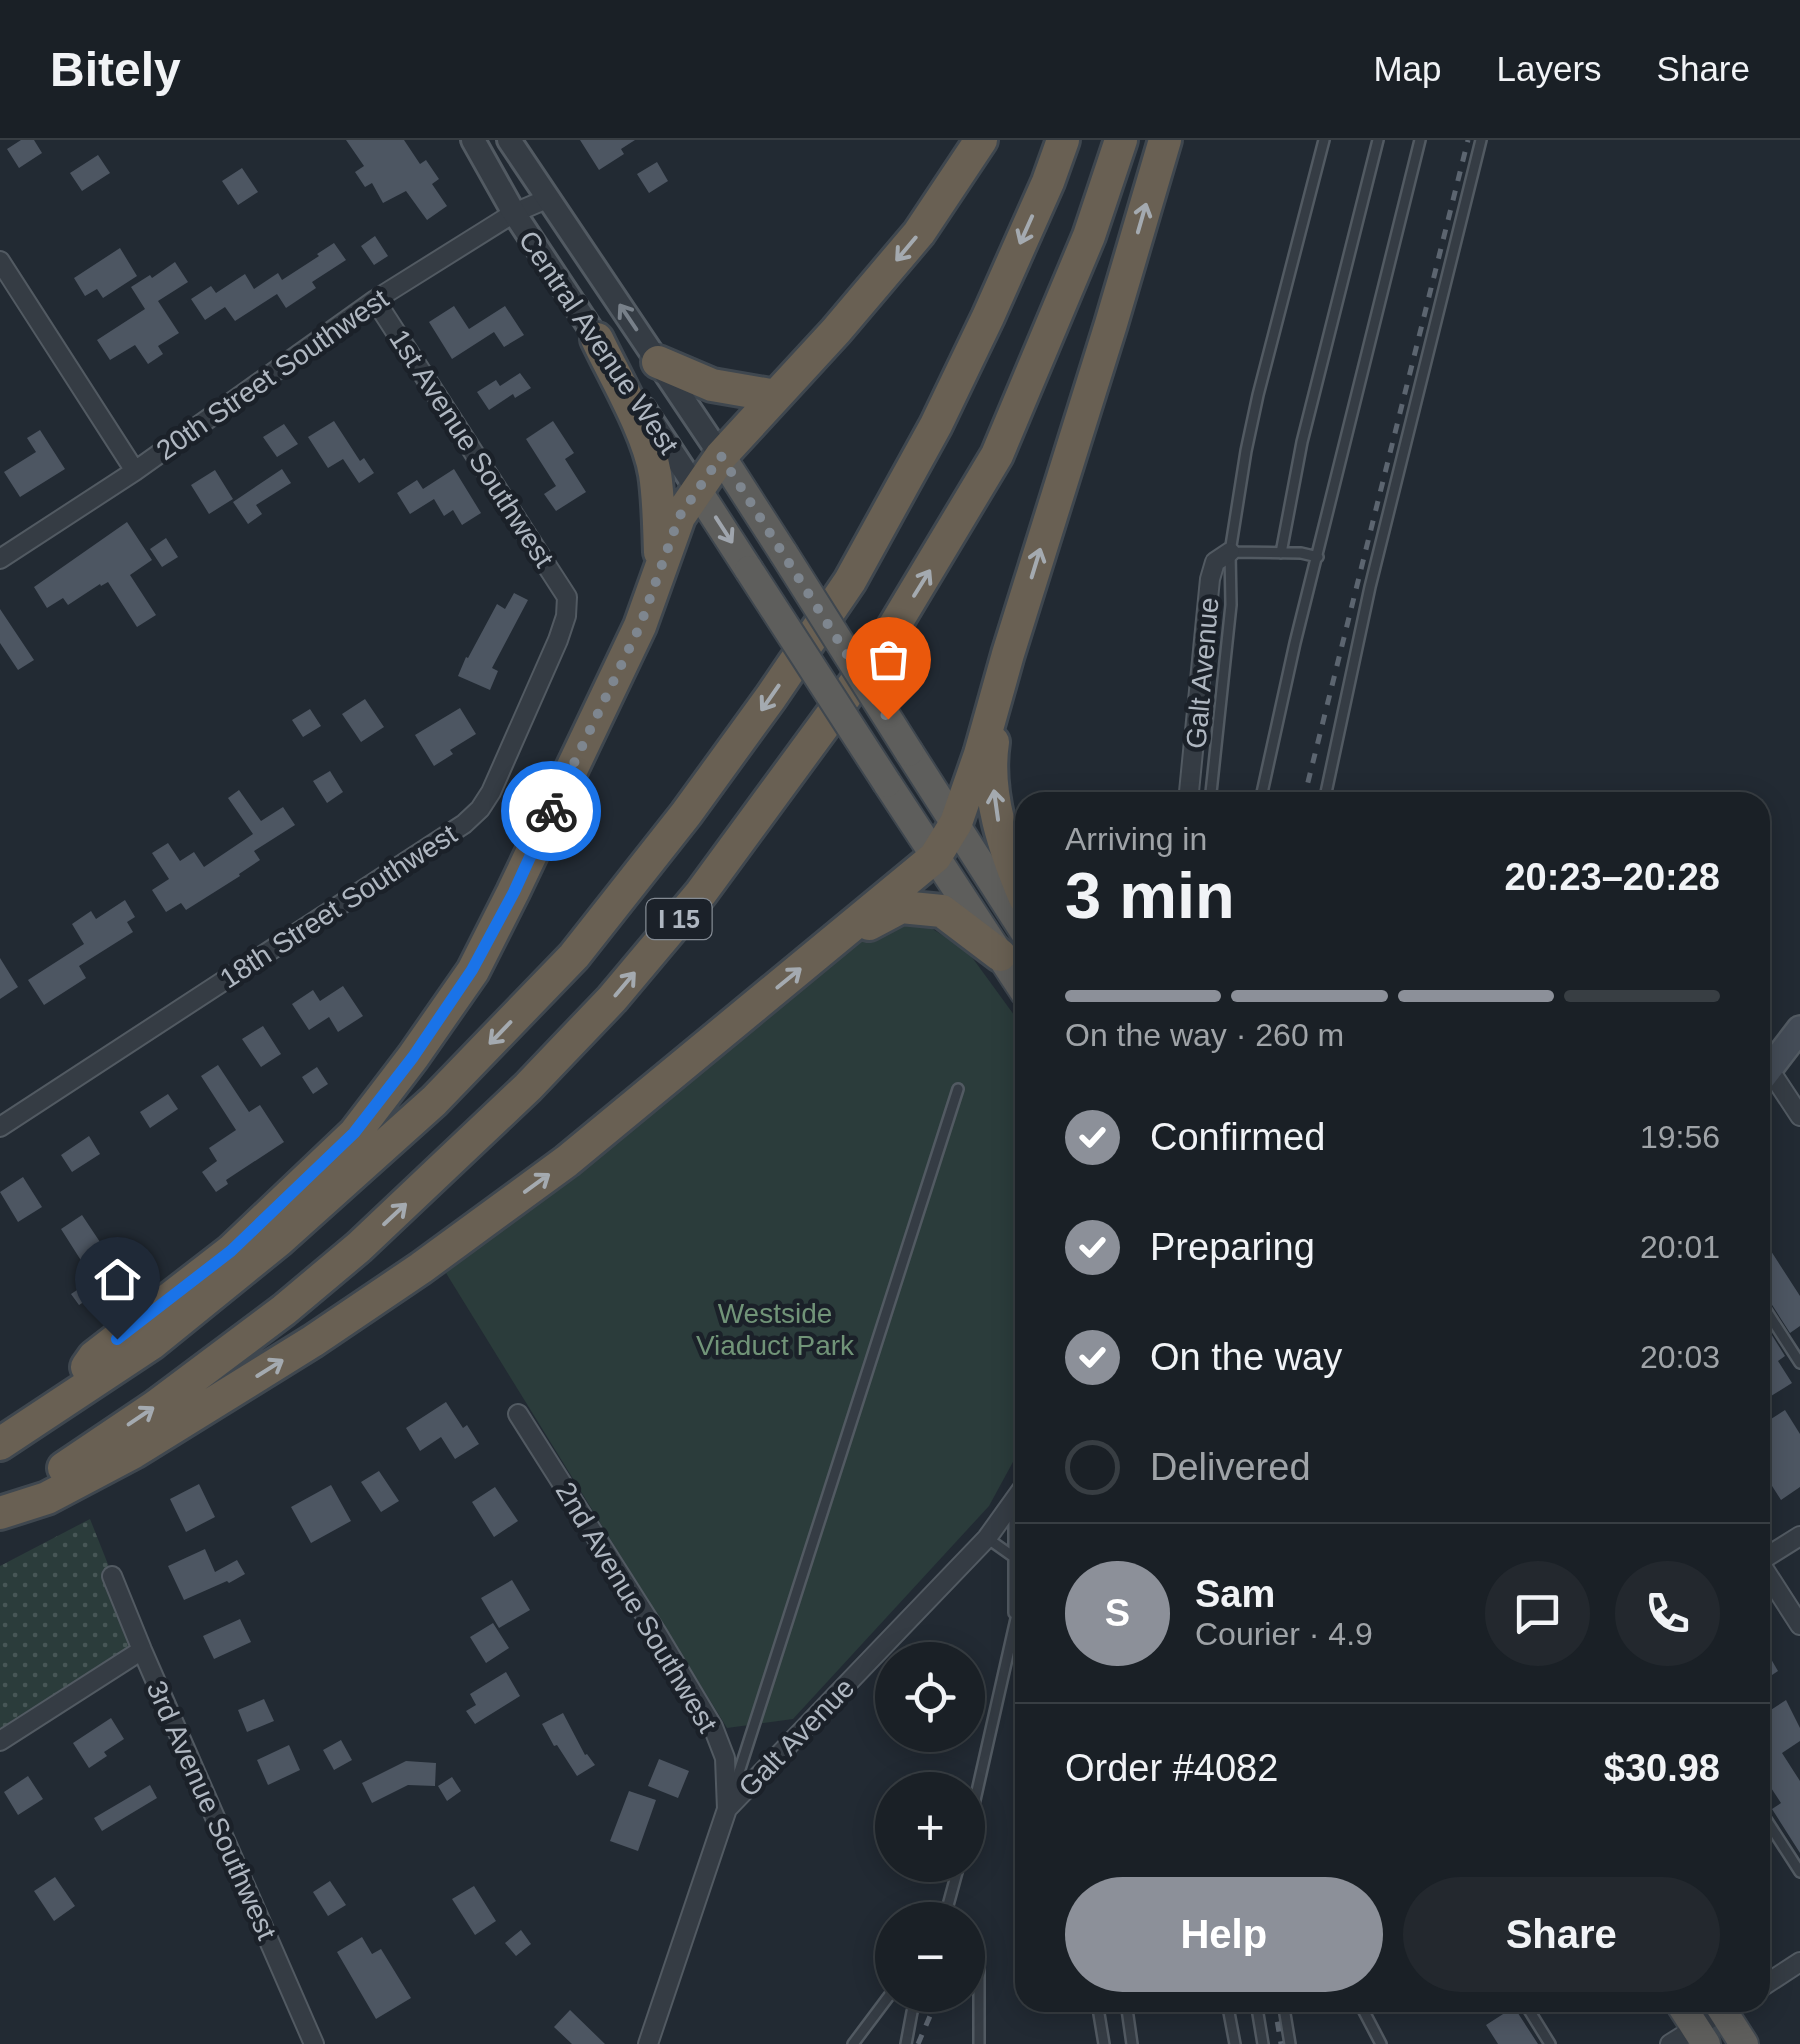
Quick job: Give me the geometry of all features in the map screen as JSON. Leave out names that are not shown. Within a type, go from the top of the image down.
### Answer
[{"type":"highway","points":[[61,1404],[94,1357],[231,1251],[354,1133],[413,1057],[472,970],[514,892],[640,626],[679,517],[721,456],[920,233],[981,140]]},
{"type":"highway","name":"I 15","points":[[0,1444],[150,1344],[278,1240],[434,1101],[574,956],[686,814],[850,581],[951,394],[1048,182],[1063,140]]},
{"type":"highway","name":"I 15","points":[[0,1510],[156,1406],[284,1310],[359,1247],[528,1087],[612,999],[701,893],[884,645],[997,455],[1090,236],[1121,140]]},
{"type":"highway","points":[[0,1510],[47,1498],[134,1452],[313,1341],[421,1268],[566,1161],[935,858],[956,823],[980,754],[1165,140]]},
{"type":"highway","points":[[598,339],[651,457],[661,569]]},
{"type":"highway","points":[[658,362],[712,385],[776,396]]},
{"type":"highway","name":"Central Avenue West","points":[[721,456],[1015,917]]},
{"type":"highway","name":"Central Avenue West","points":[[698,490],[1015,978]]},
{"type":"highway","points":[[1008,654],[991,755],[996,809],[1015,874]]},
{"type":"highway","points":[[834,942],[901,908],[942,912],[1000,955]]},
{"type":"highway","points":[[1686,2012],[1701,2036]]},
{"type":"highway","points":[[1729,2012],[1744,2044]]},
{"type":"main road","points":[[1770,1067],[1800,1029]]},
{"type":"street","name":"Central Avenue West","points":[[473,140],[514,213],[698,490]]},
{"type":"street","name":"Central Avenue West","points":[[509,140],[721,456]]},
{"type":"street","name":"20th Street Southwest","points":[[0,558],[134,471],[375,300],[514,213],[549,198]]},
{"type":"street","points":[[0,261],[134,471]]},
{"type":"street","name":"1st Avenue Southwest","points":[[375,300],[567,597]]},
{"type":"street","name":"Galt Avenue","points":[[1189,792],[1210,579],[1216,562],[1230,552]]},
{"type":"street","name":"18th Street Southwest","points":[[0,1127],[464,824],[491,792],[558,640],[567,597]]},
{"type":"street","points":[[1770,1082],[1800,1116]]},
{"type":"street","name":"2nd Avenue Southwest","points":[[518,1414],[713,1727],[725,1758],[727,1809]]},
{"type":"street","name":"Galt Avenue","points":[[727,1809],[987,1538],[1015,1499]]},
{"type":"street","points":[[1770,1556],[1800,1536]]},
{"type":"street","name":"3rd Avenue Southwest","points":[[112,1576],[314,2044]]},
{"type":"street","points":[[1770,1578],[1800,1625]]},
{"type":"street","points":[[0,1741],[142,1650]]},
{"type":"street","points":[[648,2044],[727,1809]]},
{"type":"street","points":[[1770,1982],[1800,1962]]},
{"type":"street","points":[[1670,2044],[1701,2036],[1720,2012]]},
{"type":"lane","points":[[1211,792],[1231,605],[1230,552],[1258,395],[1324,140]]},
{"type":"lane","points":[[1281,553],[1302,442],[1378,140]]},
{"type":"lane","points":[[1262,792],[1295,643],[1420,140]]},
{"type":"lane","points":[[1326,792],[1370,587],[1481,140]]},
{"type":"lane","points":[[1230,552],[1318,557]]},
{"type":"lane","points":[[727,1809],[958,1089]]},
{"type":"lane","points":[[1770,1316],[1800,1363]]},
{"type":"lane","points":[[1014,1628],[1015,1508]]},
{"type":"lane","points":[[987,1538],[1013,1555]]},
{"type":"lane","points":[[981,1772],[1015,1624]]},
{"type":"lane","points":[[1770,1826],[1800,1872]]},
{"type":"lane","points":[[853,2044],[877,2012]]},
{"type":"lane","points":[[906,2044],[912,2012]]},
{"type":"lane","points":[[979,2012],[979,2044]]},
{"type":"lane","points":[[1099,2012],[1104,2044]]},
{"type":"lane","points":[[1127,2012],[1132,2044]]},
{"type":"lane","points":[[1229,2012],[1235,2044]]},
{"type":"lane","points":[[1258,2012],[1263,2044]]},
{"type":"lane","points":[[1285,2012],[1290,2044]]},
{"type":"lane","points":[[1364,2012],[1381,2044]]},
{"type":"lane","points":[[1530,2012],[1550,2044]]},
{"type":"green space","name":"Westside Viaduct Park","points":[[919,921],[966,949],[1015,1016],[1015,1458],[989,1506],[793,1719],[727,1728],[446,1273],[873,929]]},
{"type":"green space","points":[[90,1519],[142,1650],[0,1741],[0,1566]]},
{"type":"building","points":[[21,140],[34,140],[42,153],[19,168],[7,149]]},
{"type":"building","points":[[346,140],[404,140],[420,164],[426,160],[439,179],[432,184],[447,206],[427,220],[406,191],[383,203],[372,183],[365,187],[355,172],[364,166]]},
{"type":"building","points":[[580,140],[635,140],[621,149],[624,154],[599,170]]},
{"type":"building","points":[[98,155],[110,173],[82,191],[70,173]]},
{"type":"building","points":[[657,162],[668,181],[649,193],[637,174]]},
{"type":"building","points":[[242,168],[258,192],[238,205],[222,181]]},
{"type":"building","points":[[375,236],[388,256],[374,265],[361,246]]},
{"type":"building","points":[[334,243],[346,260],[312,282],[316,288],[286,308],[277,294],[235,321],[225,307],[205,320],[191,299],[211,286],[216,293],[245,274],[254,289],[278,273],[282,280]]},
{"type":"building","points":[[120,248],[137,276],[103,298],[97,289],[85,296],[74,278]]},
{"type":"building","points":[[175,262],[188,282],[158,301],[179,333],[158,346],[163,354],[148,364],[135,345],[110,360],[97,340],[145,309],[131,287]]},
{"type":"building","points":[[454,306],[469,329],[505,306],[524,335],[504,347],[494,332],[452,359],[429,322]]},
{"type":"building","points":[[520,373],[531,388],[515,398],[513,394],[489,410],[477,392],[496,380],[500,386]]},
{"type":"building","points":[[334,421],[360,461],[364,458],[374,473],[359,483],[343,459],[328,468],[308,437]]},
{"type":"building","points":[[553,421],[574,453],[565,459],[586,492],[556,511],[544,494],[556,486],[526,439]]},
{"type":"building","points":[[284,424],[298,444],[277,457],[263,437]]},
{"type":"building","points":[[40,430],[65,469],[20,497],[4,472],[36,452],[27,438]]},
{"type":"building","points":[[282,469],[291,483],[256,505],[262,514],[248,524],[233,502]]},
{"type":"building","points":[[454,469],[481,513],[462,525],[453,510],[444,516],[434,499],[410,514],[397,493],[417,480],[423,489]]},
{"type":"building","points":[[215,470],[233,499],[209,514],[191,485]]},
{"type":"building","points":[[127,522],[152,560],[130,575],[156,615],[137,627],[108,582],[68,605],[63,598],[47,608],[34,587]]},
{"type":"building","points":[[166,538],[178,557],[162,567],[150,549]]},
{"type":"building","points":[[514,593],[528,600],[492,668],[498,671],[490,690],[458,676],[497,604],[505,609]]},
{"type":"building","points":[[0,609],[34,660],[18,670],[0,643]]},
{"type":"building","points":[[365,699],[384,727],[361,742],[342,714]]},
{"type":"building","points":[[460,708],[476,734],[450,750],[453,754],[434,766],[415,735]]},
{"type":"building","points":[[310,709],[321,726],[303,737],[292,720]]},
{"type":"building","points":[[330,771],[343,792],[327,803],[313,781]]},
{"type":"building","points":[[239,790],[261,821],[283,807],[295,825],[254,851],[260,860],[240,876],[186,910],[181,903],[166,912],[152,890],[169,879],[152,853],[168,843],[180,861],[194,852],[204,867],[253,834],[228,798]]},
{"type":"building","points":[[125,900],[135,917],[127,922],[133,932],[79,966],[86,978],[44,1005],[28,980],[84,944],[72,924],[91,911],[96,919]]},
{"type":"building","points":[[0,958],[18,987],[0,999]]},
{"type":"building","points":[[343,986],[363,1016],[338,1032],[329,1017],[309,1030],[292,1004],[313,990],[320,1001]]},
{"type":"building","points":[[263,1026],[281,1054],[261,1067],[242,1039]]},
{"type":"building","points":[[218,1065],[249,1112],[260,1105],[284,1142],[226,1180],[228,1184],[216,1192],[202,1172],[217,1161],[209,1148],[236,1130],[201,1076]]},
{"type":"building","points":[[317,1067],[328,1084],[313,1094],[302,1077]]},
{"type":"building","points":[[168,1094],[178,1109],[150,1128],[140,1112]]},
{"type":"building","points":[[89,1136],[100,1154],[72,1172],[61,1155]]},
{"type":"building","points":[[23,1177],[42,1207],[18,1222],[0,1192]]},
{"type":"building","points":[[82,1215],[104,1248],[82,1262],[61,1229]]},
{"type":"building","points":[[1770,1250],[1800,1296],[1800,1326],[1790,1333],[1770,1302]]},
{"type":"building","points":[[89,1282],[96,1294],[79,1305],[71,1294]]},
{"type":"building","points":[[1770,1332],[1785,1356],[1778,1361],[1792,1383],[1771,1396]]},
{"type":"building","points":[[446,1402],[479,1444],[455,1459],[441,1437],[420,1451],[406,1428]]},
{"type":"building","points":[[1785,1410],[1800,1434],[1800,1487],[1781,1500],[1770,1483],[1770,1420]]},
{"type":"building","points":[[379,1471],[399,1501],[381,1512],[361,1482]]},
{"type":"building","points":[[199,1484],[215,1517],[186,1532],[170,1499]]},
{"type":"building","points":[[331,1485],[351,1521],[311,1543],[291,1507]]},
{"type":"building","points":[[495,1487],[518,1521],[494,1537],[472,1502]]},
{"type":"building","points":[[205,1549],[215,1572],[237,1560],[245,1574],[184,1600],[168,1566]]},
{"type":"building","points":[[512,1580],[530,1610],[499,1628],[481,1598]]},
{"type":"building","points":[[240,1619],[251,1642],[214,1659],[203,1636]]},
{"type":"building","points":[[493,1623],[509,1648],[486,1663],[470,1637]]},
{"type":"building","points":[[1770,1660],[1778,1671],[1770,1676]]},
{"type":"building","points":[[506,1672],[520,1696],[475,1724],[466,1711],[476,1705],[470,1694]]},
{"type":"building","points":[[264,1699],[274,1721],[247,1732],[238,1710]]},
{"type":"building","points":[[1786,1700],[1800,1728],[1800,1741],[1782,1753],[1800,1781],[1800,1853],[1772,1809],[1781,1803],[1770,1786],[1770,1710]]},
{"type":"building","points":[[563,1713],[585,1755],[595,1765],[577,1776],[542,1724]]},
{"type":"building","points":[[111,1718],[124,1739],[89,1768],[73,1743]]},
{"type":"building","points":[[341,1740],[352,1760],[334,1770],[323,1750]]},
{"type":"building","points":[[289,1745],[300,1770],[268,1785],[257,1760]]},
{"type":"building","points":[[659,1759],[689,1771],[678,1798],[648,1786]]},
{"type":"building","points":[[406,1761],[436,1763],[435,1786],[408,1785],[372,1803],[362,1783]]},
{"type":"building","points":[[28,1776],[43,1799],[18,1815],[4,1792]]},
{"type":"building","points":[[452,1777],[461,1791],[447,1801],[438,1786]]},
{"type":"building","points":[[150,1785],[157,1798],[102,1831],[94,1818]]},
{"type":"building","points":[[629,1791],[656,1800],[638,1851],[610,1841]]},
{"type":"building","points":[[55,1877],[75,1906],[54,1921],[34,1891]]},
{"type":"building","points":[[330,1881],[346,1905],[328,1916],[313,1892]]},
{"type":"building","points":[[474,1886],[496,1921],[475,1935],[452,1899]]},
{"type":"building","points":[[521,1930],[531,1944],[516,1956],[505,1943]]},
{"type":"building","points":[[362,1937],[372,1954],[381,1949],[411,1998],[376,2019],[337,1952]]},
{"type":"building","points":[[570,2010],[605,2044],[572,2044],[554,2027]]},
{"type":"building","points":[[1506,2012],[1517,2012],[1538,2044],[1498,2044],[1486,2025]]},
{"type":"railway","points":[[1305,792],[1468,140]]},
{"type":"railway","points":[[918,2044],[932,2012]]},
{"type":"railway","points":[[1276,2012],[1281,2044]]},
{"type":"way so far","points":[[551,811],[640,626],[679,517],[721,456],[888,719]]},
{"type":"route","points":[[117,1339],[231,1251],[354,1133],[413,1057],[472,970],[551,811]]}]
